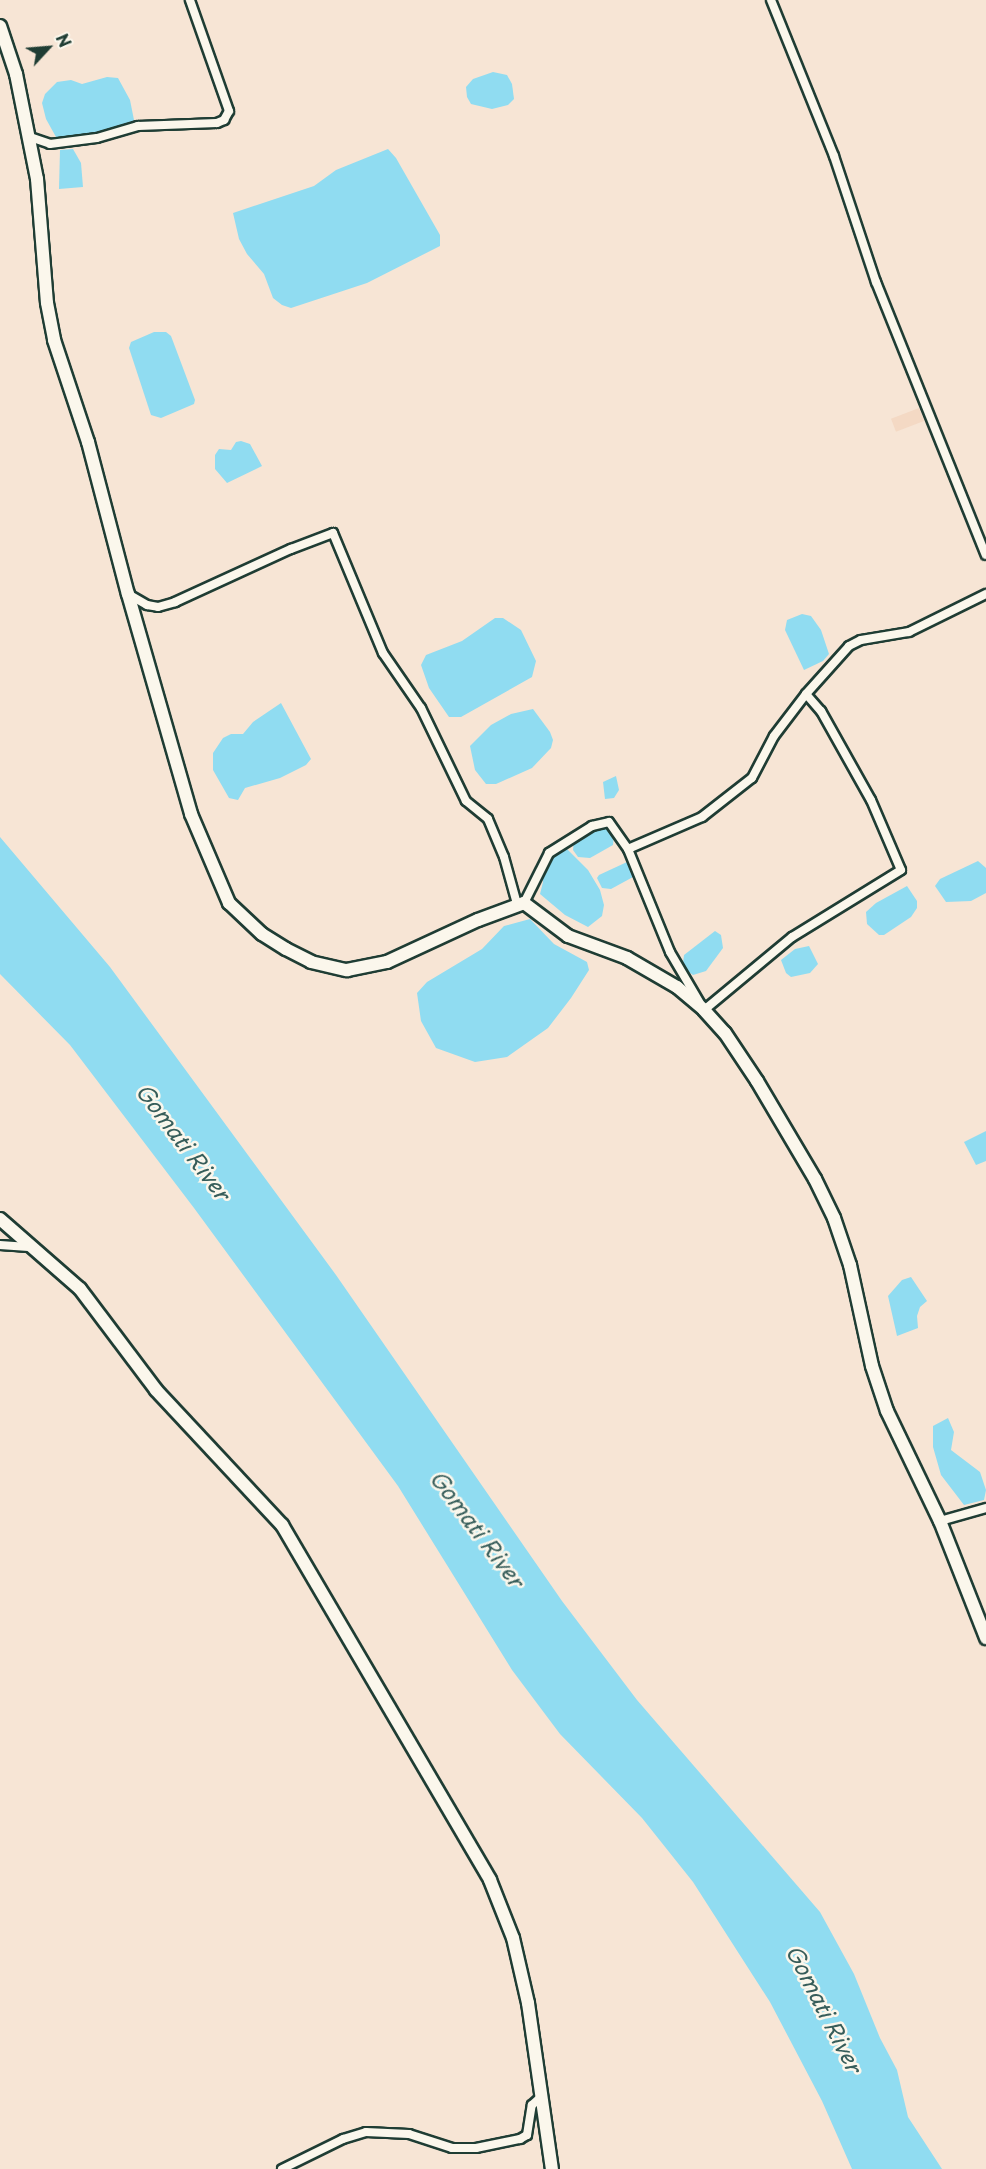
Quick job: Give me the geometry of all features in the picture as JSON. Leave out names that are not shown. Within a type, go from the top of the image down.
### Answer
[{"type":"main road","points":[[0,26],[16,74],[30,137],[37,179],[46,303],[54,340],[88,442],[128,594],[191,814],[229,903],[262,934],[311,962],[347,970],[387,963],[520,903],[568,936],[627,958],[677,987],[704,1010],[724,1033],[757,1081],[815,1179],[834,1218],[850,1265],[872,1366],[887,1412],[940,1521],[978,1611],[986,1638]]},
{"type":"main road","points":[[0,1219],[80,1289],[156,1390],[282,1526],[490,1880],[513,1938],[528,2003],[552,2169]]},
{"type":"street","points":[[30,137],[50,144],[97,138],[138,126],[224,120],[229,111],[190,0]]},
{"type":"street","points":[[771,0],[834,156],[876,282],[986,555]]},
{"type":"street","points":[[128,594],[147,605],[166,604],[333,533],[383,653],[421,708],[466,801],[488,819],[520,903]]},
{"type":"street","points":[[628,849],[702,817],[752,778],[774,736],[806,694],[849,646],[861,640],[909,632],[986,594]]},
{"type":"street","points":[[520,903],[549,853],[592,826],[609,822],[628,849],[670,952],[704,1010],[792,937],[901,870],[877,812],[821,711],[806,694]]},
{"type":"street","points":[[0,1245],[33,1247]]},
{"type":"street","points":[[940,1521],[986,1508]]},
{"type":"street","points":[[282,2169],[343,2139],[366,2132],[409,2134],[452,2148],[476,2148],[520,2139],[527,2135],[532,2105],[541,2097]]},
{"type":"shaded area","points":[[919,408],[924,421],[896,432],[891,419]]},
{"type":"water","points":[[493,72],[507,75],[512,84],[514,99],[508,105],[492,109],[471,104],[467,97],[466,87],[473,79]]},
{"type":"water","points":[[107,77],[118,78],[130,100],[134,120],[126,126],[87,137],[62,140],[56,137],[46,119],[42,103],[45,94],[57,82],[71,80],[82,84]]},
{"type":"water","points":[[73,149],[81,163],[83,187],[59,189],[60,150]]},
{"type":"water","points":[[388,149],[396,158],[440,235],[440,246],[367,283],[291,308],[282,305],[273,298],[264,274],[247,254],[239,239],[233,213],[314,186],[336,170]]},
{"type":"water","points":[[154,332],[166,332],[171,336],[195,400],[194,404],[161,418],[151,415],[129,348],[131,342]]},
{"type":"water","points":[[236,442],[250,444],[262,466],[227,483],[215,469],[215,455],[219,449],[231,450]]},
{"type":"water","points":[[802,614],[811,616],[821,630],[829,654],[823,661],[804,670],[785,630],[787,620]]},
{"type":"water","points":[[495,618],[503,618],[521,630],[536,661],[532,677],[461,717],[449,717],[429,688],[421,665],[426,655],[462,641]]},
{"type":"water","points":[[281,703],[311,759],[306,765],[280,778],[245,788],[238,800],[229,798],[213,770],[213,753],[223,738],[231,734],[243,734],[253,722]]},
{"type":"water","points":[[533,709],[550,732],[553,740],[551,748],[532,768],[496,784],[486,784],[475,770],[470,746],[491,725],[511,714]]},
{"type":"water","points":[[616,776],[619,790],[614,798],[605,799],[603,782]]},
{"type":"water","points":[[605,826],[614,835],[613,845],[590,858],[578,857],[573,850],[574,840],[595,827]]},
{"type":"water","name":"Gomati River","points":[[0,837],[110,967],[336,1275],[562,1601],[637,1700],[820,1912],[854,1974],[880,2038],[897,2070],[908,2117],[942,2169],[852,2169],[822,2101],[770,2002],[693,1882],[642,1818],[560,1734],[512,1670],[398,1486],[194,1208],[70,1045],[0,974]]},
{"type":"water","points":[[565,847],[588,870],[600,890],[604,905],[602,916],[588,927],[565,915],[540,894],[543,882],[542,869],[550,856]]},
{"type":"water","points":[[978,861],[986,868],[986,893],[971,901],[946,902],[935,886],[940,879]]},
{"type":"water","points":[[627,862],[635,871],[633,877],[611,889],[602,888],[597,878],[599,875]]},
{"type":"water","points":[[907,886],[917,901],[917,908],[911,917],[884,935],[879,935],[867,924],[866,912],[876,903]]},
{"type":"water","points":[[530,919],[554,944],[587,962],[589,970],[571,998],[548,1028],[507,1057],[475,1062],[436,1048],[421,1021],[417,993],[427,982],[482,949],[504,926]]},
{"type":"water","points":[[715,931],[721,935],[723,948],[706,971],[693,975],[686,970],[683,963],[684,955]]},
{"type":"water","points":[[809,946],[818,964],[810,973],[791,977],[786,973],[781,960],[795,949]]},
{"type":"water","points":[[986,1131],[986,1161],[976,1165],[964,1142]]},
{"type":"water","points":[[911,1277],[927,1301],[920,1307],[917,1316],[918,1328],[897,1336],[888,1296],[902,1280]]},
{"type":"water","points":[[948,1418],[954,1432],[951,1450],[980,1472],[986,1490],[984,1500],[964,1505],[941,1475],[933,1447],[933,1426]]}]
